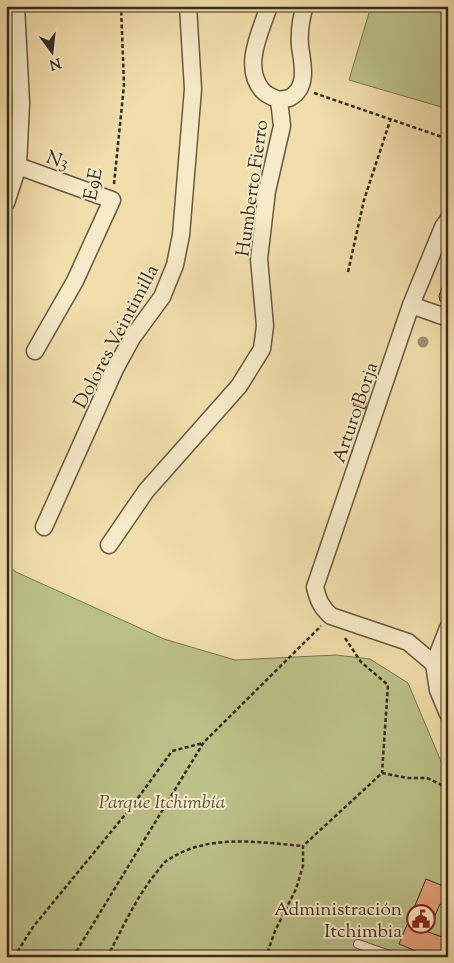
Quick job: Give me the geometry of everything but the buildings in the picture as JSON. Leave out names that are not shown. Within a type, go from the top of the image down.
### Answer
[{"type":"street","name":"Dolores Veintimilla","points":[[44,527],[115,369],[132,338],[162,297],[175,265],[181,235],[194,89],[188,6]]},
{"type":"street","points":[[269,6],[254,52],[253,65],[262,90],[279,100]]},
{"type":"street","points":[[299,88],[304,70],[300,44],[302,16],[305,6]]},
{"type":"street","points":[[6,203],[18,166],[21,103],[13,9]]},
{"type":"street","name":"Humberto Fierro","points":[[110,545],[146,491],[239,386],[262,349],[265,326],[260,260],[267,191],[282,126],[279,100],[291,97],[299,88]]},
{"type":"street","name":"N3","points":[[18,166],[112,200]]},
{"type":"street","name":"E9E","points":[[34,351],[75,281],[112,200]]},
{"type":"street","name":"Arturo Borja","points":[[331,616],[322,608],[315,587],[411,305],[443,227],[448,220]]},
{"type":"street","points":[[411,305],[448,318]]},
{"type":"street","points":[[331,616],[408,642],[441,665]]},
{"type":"street","points":[[448,628],[438,690],[448,714]]},
{"type":"lane","points":[[358,944],[395,957]]},
{"type":"path","points":[[13,9],[62,6]]},
{"type":"path","name":"E9E","points":[[112,200],[124,85],[121,6]]},
{"type":"path","points":[[299,88],[448,139]]},
{"type":"path","points":[[348,272],[364,200],[391,118]]},
{"type":"path","points":[[73,957],[204,742],[331,616],[361,662],[388,685],[382,773],[303,846],[303,866],[298,881],[268,951],[263,957]]},
{"type":"path","points":[[14,957],[33,927],[133,804],[172,751],[204,742]]},
{"type":"path","points":[[382,773],[407,778],[427,778],[448,788]]},
{"type":"path","points":[[107,957],[141,892],[164,863],[191,848],[220,842],[245,840],[303,846]]},
{"type":"path","points":[[268,951],[288,957]]},
{"type":"green space","points":[[371,6],[448,6],[448,109],[349,80]]},
{"type":"green space","name":"Parque Itchimbía","points":[[6,564],[16,572],[164,639],[235,660],[336,655],[370,659],[408,683],[448,778],[448,957],[6,957]]},
{"type":"place","name":"Administración Itchimbia","points":[[421,919]]}]
